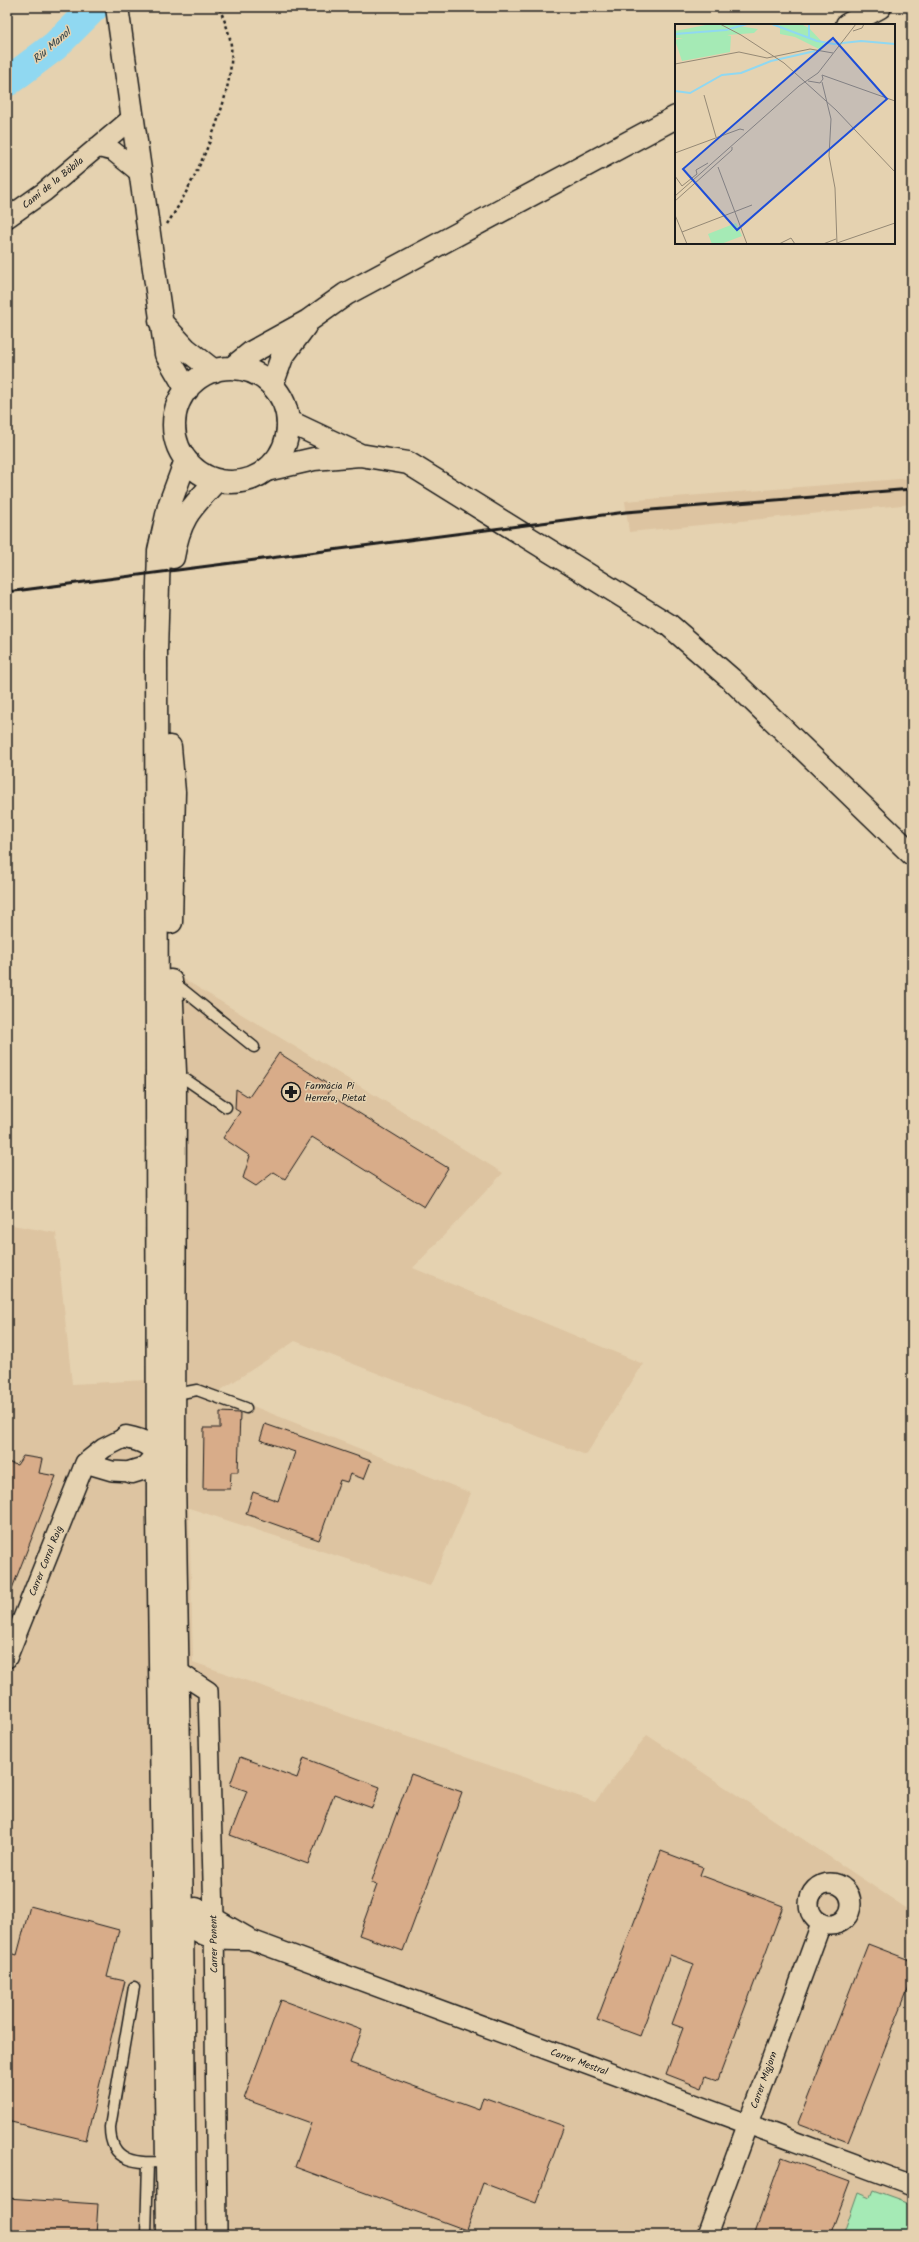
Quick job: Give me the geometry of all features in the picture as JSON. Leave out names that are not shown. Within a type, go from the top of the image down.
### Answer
[{"type":"main road","points":[[117,7],[160,321],[166,354],[187,390]]},
{"type":"main road","points":[[849,24],[880,7]]},
{"type":"main road","points":[[675,118],[346,294],[308,321],[223,369],[202,376],[187,390],[178,406],[175,425],[178,443],[186,460],[203,474],[216,480],[231,482],[246,480],[266,470],[314,459],[360,455],[408,463],[669,625],[731,679],[912,854]]},
{"type":"main road","points":[[160,321],[186,349],[223,369],[257,374],[272,385],[284,402],[288,422],[285,445],[277,459],[266,470]]},
{"type":"main road","points":[[272,385],[282,357],[308,321]]},
{"type":"main road","points":[[288,422],[360,455]]},
{"type":"main road","points":[[185,2235],[182,1876],[174,1478],[167,1396],[157,1140],[156,652],[159,551],[169,506],[186,460]]},
{"type":"main road","points":[[168,2235],[157,2163],[165,2063],[158,1454],[174,1355],[175,1072],[170,980],[174,792],[169,758],[173,558],[177,534],[187,512],[216,480]]},
{"type":"main road","points":[[156,832],[165,860],[165,977],[170,980]]},
{"type":"main road","points":[[157,1140],[165,1115],[165,1082],[169,1071],[175,1072]]},
{"type":"main road","points":[[132,1472],[145,1468],[166,1444],[165,1382],[174,1355]]},
{"type":"main road","points":[[126,1437],[147,1419],[167,1396]]},
{"type":"main road","points":[[126,1437],[144,1440],[158,1454],[166,1478],[167,1584],[177,1611]]},
{"type":"main road","points":[[132,1472],[148,1482],[158,1498]]},
{"type":"main road","points":[[162,1728],[167,1703],[168,1682],[177,1671]]},
{"type":"main road","points":[[162,1778],[169,1803],[172,1904],[182,1916]]},
{"type":"main road","points":[[182,1876],[214,1927]]},
{"type":"main road","points":[[165,2063],[173,2040],[172,1930],[182,1916],[196,1909],[214,1927],[246,1938]]},
{"type":"street","name":"Camí de la Bòbila","points":[[7,218],[44,192],[132,118]]},
{"type":"street","points":[[97,147],[113,151],[139,172]]},
{"type":"street","name":"Carrer Corral Roig","points":[[7,1658],[85,1463],[104,1448],[126,1437]]},
{"type":"street","points":[[85,1463],[112,1471],[132,1472]]},
{"type":"street","name":"Carrer Ponent","points":[[177,1671],[208,1691],[214,1927],[217,2235]]},
{"type":"street","name":"Carrer Migjorn","points":[[707,2235],[822,1924]]},
{"type":"street","name":"Carrer Mestral","points":[[246,1938],[912,2185]]},
{"type":"lane","points":[[170,980],[254,1047]]},
{"type":"lane","points":[[175,1072],[226,1107]]},
{"type":"lane","points":[[167,1396],[197,1390],[246,1408]]},
{"type":"lane","points":[[134,1987],[110,2128],[110,2139],[116,2150],[124,2157],[134,2162],[157,2163],[146,2235]]},
{"type":"path","points":[[149,241],[167,224],[181,204],[222,107],[230,76],[230,39],[218,7]]},
{"type":"shaded area","points":[[912,478],[912,504],[629,532],[625,501]]},
{"type":"shaded area","points":[[177,975],[503,1173],[413,1268],[643,1364],[586,1455],[295,1341],[218,1392],[471,1493],[430,1586],[189,1508],[193,1662],[595,1802],[647,1735],[912,1912],[912,2235],[7,2235],[7,1224],[56,1233],[72,1384],[185,1378]]},
{"type":"green space","points":[[873,2190],[912,2204],[912,2235],[843,2235],[858,2192],[870,2197]]},
{"type":"building","points":[[279,1053],[332,1087],[328,1094],[448,1168],[424,1207],[312,1137],[285,1179],[274,1172],[256,1186],[243,1178],[250,1156],[223,1138],[240,1112],[235,1109],[236,1089],[249,1097]]},
{"type":"building","points":[[220,1412],[240,1413],[238,1472],[231,1472],[230,1489],[203,1489],[204,1428],[220,1428]]},
{"type":"building","points":[[265,1424],[371,1461],[364,1479],[350,1474],[347,1482],[340,1480],[319,1540],[246,1514],[253,1492],[278,1501],[295,1452],[260,1440]]},
{"type":"building","points":[[23,1456],[42,1459],[39,1473],[56,1476],[8,1599],[7,1462],[17,1465]]},
{"type":"building","points":[[240,1757],[297,1778],[304,1758],[380,1787],[372,1808],[334,1794],[308,1864],[230,1835],[247,1791],[230,1785]]},
{"type":"building","points":[[411,1774],[462,1792],[403,1951],[359,1935],[377,1885],[371,1883]]},
{"type":"building","points":[[661,1851],[703,1867],[700,1875],[783,1906],[718,2080],[706,2076],[702,2088],[666,2074],[683,2028],[672,2024],[694,1964],[670,1955],[640,2036],[597,2020]]},
{"type":"building","points":[[30,1906],[119,1930],[107,1977],[125,1981],[86,2140],[7,2121],[7,1952],[17,1955]]},
{"type":"building","points":[[868,1944],[912,1961],[912,1979],[848,2142],[798,2123]]},
{"type":"building","points":[[281,2000],[362,2030],[350,2063],[479,2110],[483,2097],[564,2126],[536,2203],[483,2183],[466,2230],[295,2167],[311,2123],[244,2099]]},
{"type":"building","points":[[782,2157],[850,2182],[830,2235],[754,2235]]},
{"type":"building","points":[[7,2198],[98,2204],[96,2235],[7,2235]]},
{"type":"waterway","name":"Riu Manol","points":[[7,82],[55,46],[94,7]]},
{"type":"railway","points":[[7,592],[626,512],[912,489]]},
{"type":"place","name":"Farmàcia Pi Herrero, Pietat","points":[[291,1092]]}]
